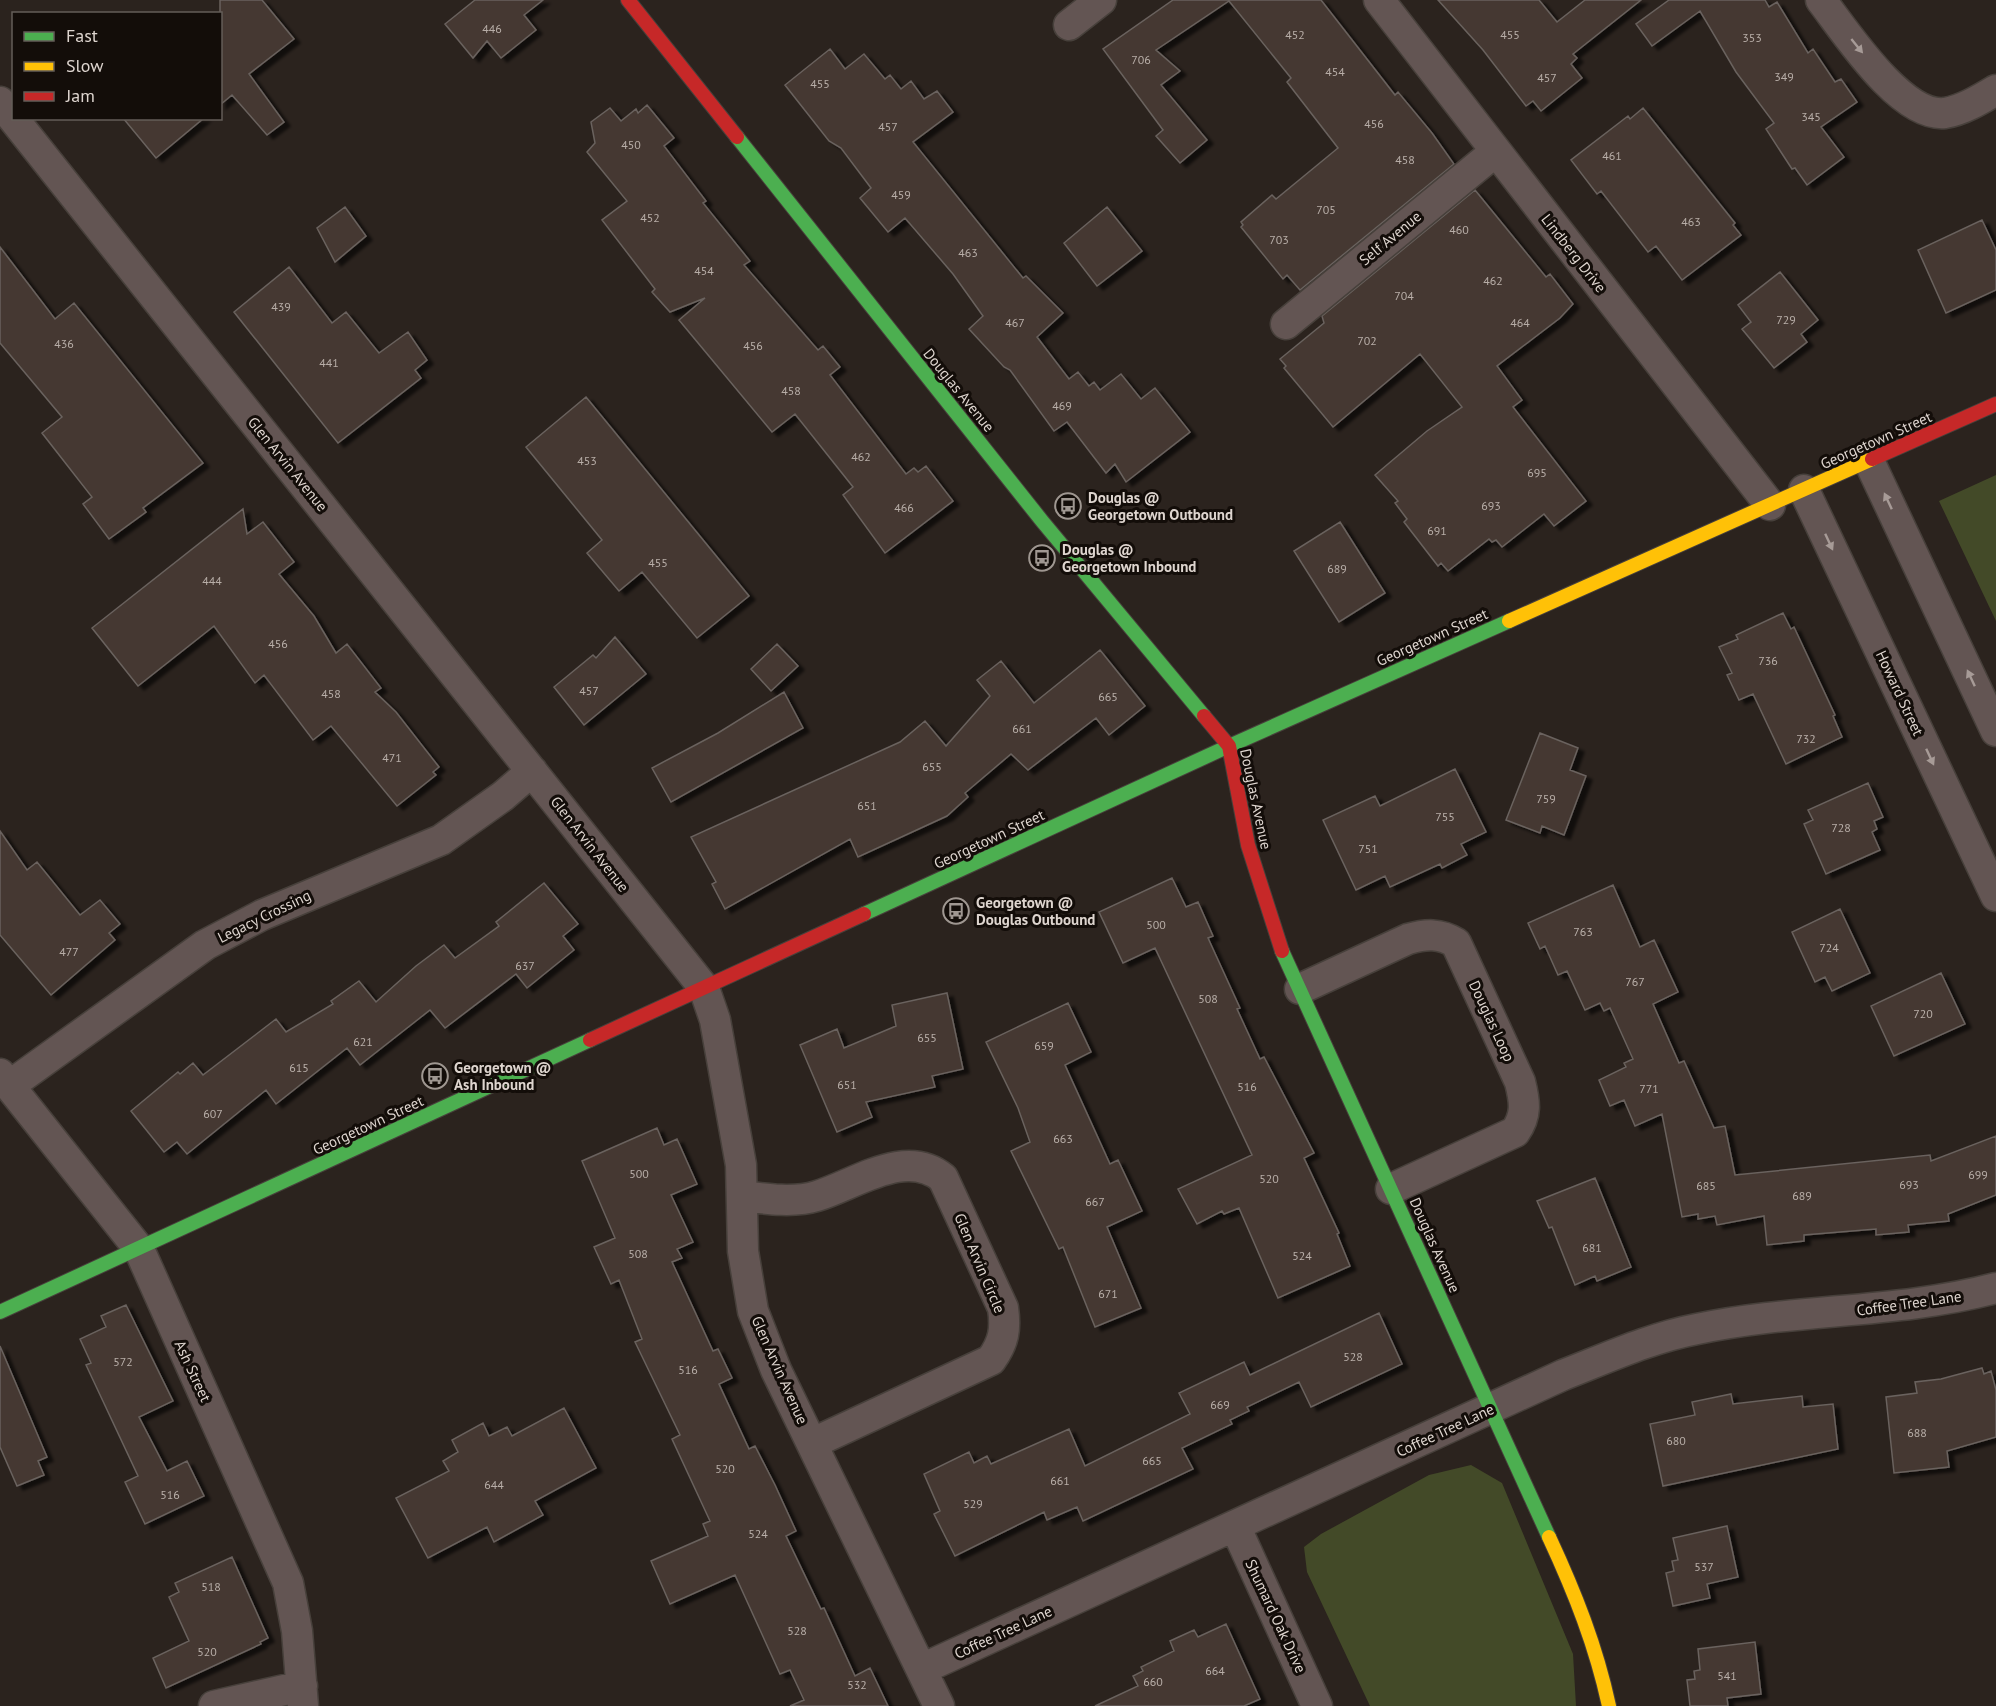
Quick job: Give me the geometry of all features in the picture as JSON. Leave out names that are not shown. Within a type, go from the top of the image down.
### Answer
[{"type":"main road","name":"Douglas Avenue","points":[[628,0],[1035,511],[1229,746],[1248,845],[1278,943],[1582,1609],[1600,1664],[1609,1706]]},
{"type":"main road","name":"Georgetown Street","points":[[0,1312],[1229,746],[1996,404]]},
{"type":"street","points":[[1069,25],[1101,0]]},
{"type":"street","name":"Lindberg Drive","points":[[1379,0],[1770,505]]},
{"type":"street","points":[[1821,0],[1887,84],[1917,106],[1944,113],[1977,102],[1996,90]]},
{"type":"street","name":"Glen Arvin Avenue","points":[[0,102],[12,117]]},
{"type":"street","name":"Glen Arvin Avenue","points":[[14,120],[704,988],[717,1031],[741,1165],[743,1251],[753,1311],[776,1370],[939,1706]]},
{"type":"street","name":"Self Avenue","points":[[1286,324],[1495,152]]},
{"type":"street","points":[[1869,460],[1996,730]]},
{"type":"street","name":"Howard Street","points":[[1804,490],[1996,896]]},
{"type":"street","name":"Legacy Crossing","points":[[5,1080],[206,945],[262,915],[441,840],[503,796],[532,771]]},
{"type":"street","name":"Douglas Loop","points":[[1300,988],[1408,939],[1423,934],[1444,936],[1456,943],[1506,1050],[1520,1082],[1525,1105],[1523,1120],[1515,1132],[1391,1189]]},
{"type":"street","name":"Ash Street","points":[[5,1080],[139,1249],[288,1583],[302,1696]]},
{"type":"street","name":"Glen Arvin Circle","points":[[743,1196],[774,1200],[815,1197],[892,1167],[917,1164],[931,1168],[943,1178],[1003,1308],[1006,1326],[1002,1346],[991,1360],[813,1443]]},
{"type":"street","name":"Coffee Tree Lane","points":[[922,1669],[1491,1409],[1640,1344],[1696,1329],[1745,1320],[1951,1300],[1996,1288]]},
{"type":"street","name":"Shumard Oak Drive","points":[[1234,1526],[1317,1706]]},
{"type":"street","points":[[214,1706],[302,1696]]},
{"type":"green space","points":[[1996,475],[1996,621],[1939,501]]},
{"type":"green space","points":[[1471,1465],[1502,1483],[1573,1654],[1576,1706],[1370,1706],[1307,1572],[1304,1547],[1321,1534],[1429,1475]]},
{"type":"building","points":[[220,0],[262,0],[294,39],[249,74],[284,122],[267,135],[232,95],[222,103],[222,12],[220,12]]},
{"type":"building","points":[[475,0],[543,0],[524,15],[536,30],[501,58],[487,41],[473,58],[445,24]]},
{"type":"building","points":[[1173,0],[1321,0],[1395,95],[1398,92],[1432,133],[1454,164],[1300,290],[1287,275],[1283,279],[1241,227],[1243,225],[1241,222],[1272,195],[1276,199],[1338,148],[1287,82],[1291,78],[1229,1],[1156,50],[1180,71],[1161,85],[1207,140],[1180,163],[1156,136],[1163,130],[1103,49]]},
{"type":"building","points":[[1438,0],[1539,0],[1557,22],[1585,0],[1641,0],[1573,54],[1577,58],[1571,64],[1582,78],[1541,111],[1533,101],[1526,106],[1483,50]]},
{"type":"building","points":[[1669,0],[1765,0],[1769,7],[1777,2],[1808,53],[1813,49],[1835,82],[1841,79],[1857,102],[1821,127],[1844,157],[1807,185],[1795,168],[1792,169],[1766,129],[1774,123],[1736,72],[1700,11],[1652,46],[1636,24]]},
{"type":"building","points":[[830,49],[845,69],[864,54],[885,79],[890,75],[901,89],[911,81],[924,99],[937,91],[953,112],[913,142],[1023,278],[1026,276],[1063,313],[1037,337],[1069,379],[1078,372],[1089,386],[1094,382],[1100,390],[1121,374],[1141,399],[1155,388],[1190,432],[1126,482],[1115,464],[1106,473],[1067,422],[1054,431],[1010,370],[1004,367],[969,329],[983,316],[953,274],[905,218],[888,232],[860,198],[871,188],[841,148],[829,141],[785,85]]},
{"type":"building","points":[[647,105],[674,138],[664,146],[706,201],[703,203],[750,261],[744,265],[818,350],[823,346],[840,367],[830,375],[906,474],[914,468],[918,472],[926,466],[953,501],[885,553],[843,495],[853,487],[795,414],[772,432],[679,320],[705,298],[670,312],[652,292],[655,289],[602,220],[627,201],[587,152],[595,143],[591,122],[610,108],[621,121],[636,109],[638,113]]},
{"type":"building","points":[[1643,108],[1735,223],[1733,225],[1741,235],[1682,280],[1656,246],[1648,252],[1601,191],[1597,194],[1571,160],[1628,116],[1630,119]]},
{"type":"building","points":[[125,120],[202,120],[156,158]]},
{"type":"building","points":[[1475,190],[1546,277],[1550,274],[1573,304],[1560,318],[1497,366],[1522,400],[1513,407],[1586,501],[1554,526],[1544,514],[1502,547],[1496,540],[1492,542],[1489,539],[1448,571],[1441,563],[1438,566],[1404,522],[1407,519],[1395,503],[1398,501],[1375,475],[1427,431],[1462,407],[1420,354],[1333,427],[1284,368],[1286,366],[1280,359],[1324,323],[1322,316]]},
{"type":"building","points":[[345,207],[366,236],[335,262],[317,228]]},
{"type":"building","points":[[1107,207],[1142,251],[1097,286],[1064,243]]},
{"type":"building","points":[[1982,220],[1996,250],[1996,290],[1946,313],[1918,250]]},
{"type":"building","points":[[0,247],[55,319],[74,303],[203,463],[143,508],[146,512],[109,539],[83,504],[92,497],[42,433],[62,417],[0,343]]},
{"type":"building","points":[[289,267],[332,323],[346,312],[379,353],[408,332],[427,360],[415,370],[421,378],[338,443],[234,312]]},
{"type":"building","points":[[1780,272],[1818,320],[1801,334],[1807,342],[1774,368],[1742,329],[1751,322],[1738,305]]},
{"type":"building","points":[[586,397],[749,596],[697,638],[642,572],[619,591],[587,553],[602,540],[526,447]]},
{"type":"building","points":[[243,509],[247,534],[263,522],[294,562],[279,574],[314,616],[336,653],[347,644],[381,688],[375,692],[396,712],[439,767],[433,772],[436,775],[397,806],[331,726],[313,740],[264,675],[255,683],[214,626],[138,686],[92,628]]},
{"type":"building","points":[[1340,522],[1385,593],[1339,622],[1294,551]]},
{"type":"building","points":[[1783,613],[1791,629],[1794,627],[1835,715],[1833,716],[1842,737],[1786,764],[1753,694],[1739,700],[1727,675],[1732,673],[1719,647],[1738,639],[1736,635]]},
{"type":"building","points":[[615,637],[646,674],[584,725],[554,687],[593,655],[596,658]]},
{"type":"building","points":[[777,644],[798,666],[771,691],[751,669]]},
{"type":"building","points":[[1100,650],[1145,706],[1109,735],[1096,718],[1028,770],[1011,754],[965,793],[968,797],[947,816],[858,857],[850,839],[725,909],[712,884],[716,882],[691,837],[900,742],[925,721],[946,746],[990,696],[977,680],[1001,661],[1034,703]]},
{"type":"building","points":[[784,692],[803,728],[671,802],[652,768],[718,733]]},
{"type":"building","points":[[1540,733],[1578,748],[1570,770],[1586,776],[1564,835],[1542,826],[1540,833],[1506,820]]},
{"type":"building","points":[[1455,769],[1486,832],[1461,844],[1467,855],[1442,868],[1440,864],[1390,887],[1385,876],[1356,890],[1323,820],[1375,796],[1380,806]]},
{"type":"building","points":[[1868,783],[1883,817],[1874,821],[1877,829],[1872,832],[1880,850],[1826,874],[1804,824],[1813,820],[1808,810]]},
{"type":"building","points":[[0,831],[27,870],[37,862],[80,915],[100,900],[120,924],[109,933],[115,940],[51,995],[0,935]]},
{"type":"building","points":[[1172,878],[1186,907],[1198,902],[1213,936],[1208,938],[1260,1059],[1264,1057],[1314,1153],[1304,1158],[1339,1233],[1337,1234],[1350,1266],[1278,1298],[1239,1208],[1224,1214],[1222,1211],[1197,1224],[1178,1189],[1252,1155],[1155,948],[1123,963],[1099,912]]},
{"type":"building","points":[[544,883],[578,924],[563,936],[574,950],[527,988],[516,974],[445,1028],[430,1010],[360,1065],[347,1048],[276,1104],[266,1090],[187,1154],[177,1142],[164,1152],[131,1111],[178,1072],[180,1074],[193,1063],[203,1075],[276,1019],[286,1032],[333,1004],[331,1001],[359,981],[376,1002],[416,966],[444,945],[455,958],[499,926],[496,922]]},
{"type":"building","points":[[1613,885],[1640,947],[1654,940],[1678,992],[1653,1004],[1679,1063],[1684,1061],[1714,1128],[1725,1126],[1735,1175],[1930,1155],[1931,1161],[1996,1136],[1996,1195],[1948,1214],[1949,1221],[1908,1225],[1909,1232],[1876,1235],[1876,1229],[1804,1235],[1804,1241],[1767,1245],[1764,1216],[1717,1225],[1715,1216],[1698,1219],[1698,1214],[1682,1217],[1662,1114],[1635,1126],[1624,1100],[1610,1106],[1599,1080],[1626,1067],[1624,1063],[1633,1059],[1610,1008],[1604,1011],[1600,1003],[1585,1010],[1567,971],[1558,975],[1545,946],[1540,949],[1528,923]]},
{"type":"building","points":[[1840,909],[1870,973],[1832,991],[1825,977],[1815,982],[1792,932]]},
{"type":"building","points":[[1941,973],[1965,1024],[1894,1056],[1871,1006]]},
{"type":"building","points":[[947,993],[963,1069],[932,1076],[935,1087],[866,1102],[872,1117],[837,1132],[800,1045],[837,1029],[844,1048],[896,1026],[892,1005]]},
{"type":"building","points":[[1068,1003],[1091,1052],[1065,1065],[1110,1164],[1118,1160],[1142,1211],[1107,1227],[1141,1308],[1095,1327],[1063,1247],[1059,1249],[1011,1151],[1030,1142],[1018,1108],[986,1042]]},
{"type":"building","points":[[657,1128],[664,1145],[677,1139],[697,1184],[671,1195],[693,1242],[677,1249],[682,1258],[672,1262],[713,1351],[718,1349],[732,1378],[719,1384],[749,1449],[755,1446],[775,1485],[796,1531],[786,1536],[821,1609],[824,1608],[855,1676],[870,1668],[888,1706],[790,1706],[804,1700],[790,1670],[780,1674],[735,1575],[670,1604],[651,1561],[708,1536],[703,1524],[710,1521],[672,1439],[680,1435],[635,1342],[642,1339],[619,1280],[611,1284],[594,1247],[615,1238],[582,1161]]},
{"type":"building","points":[[1595,1178],[1631,1267],[1597,1281],[1595,1276],[1575,1285],[1552,1227],[1549,1228],[1537,1201]]},
{"type":"building","points":[[126,1305],[173,1401],[139,1417],[167,1471],[187,1461],[204,1496],[145,1524],[125,1482],[138,1476],[86,1365],[91,1363],[80,1339],[106,1327],[101,1316]]},
{"type":"building","points":[[1379,1313],[1402,1364],[1311,1407],[1299,1382],[1247,1407],[1249,1411],[1230,1420],[1232,1424],[1182,1448],[1193,1469],[1083,1521],[1077,1507],[1047,1520],[1044,1512],[955,1556],[934,1514],[940,1511],[924,1474],[969,1452],[974,1463],[987,1456],[991,1464],[1069,1429],[1085,1466],[1190,1414],[1179,1393],[1244,1362],[1250,1375]]},
{"type":"building","points":[[0,1346],[47,1457],[38,1461],[44,1475],[17,1486],[0,1447]]},
{"type":"building","points":[[1982,1368],[1984,1374],[1991,1371],[1996,1390],[1996,1437],[1947,1451],[1949,1467],[1894,1473],[1886,1397],[1917,1393],[1915,1382],[1941,1379]]},
{"type":"building","points":[[1731,1394],[1733,1404],[1802,1396],[1803,1407],[1833,1404],[1838,1449],[1663,1486],[1650,1424],[1695,1415],[1692,1402]]},
{"type":"building","points":[[564,1408],[596,1468],[535,1501],[543,1515],[494,1542],[487,1527],[428,1558],[396,1498],[449,1471],[443,1461],[458,1452],[452,1440],[483,1423],[489,1436],[507,1427],[512,1436]]},
{"type":"building","points":[[1727,1526],[1738,1577],[1707,1584],[1710,1598],[1673,1606],[1666,1573],[1674,1571],[1672,1561],[1678,1560],[1673,1538]]},
{"type":"building","points":[[232,1557],[268,1638],[260,1642],[261,1644],[166,1688],[153,1658],[189,1641],[169,1597],[179,1592],[175,1583]]},
{"type":"building","points":[[1226,1624],[1260,1699],[1244,1706],[1095,1706],[1138,1686],[1133,1676],[1143,1671],[1141,1667],[1174,1651],[1170,1641],[1194,1630],[1198,1637]]},
{"type":"building","points":[[1755,1642],[1761,1694],[1727,1698],[1728,1706],[1690,1706],[1687,1680],[1695,1679],[1694,1671],[1700,1670],[1698,1649]]},
{"type":"traffic: fast","points":[[737,137],[1042,521],[1204,716]]},
{"type":"traffic: fast","points":[[864,914],[1229,746],[1509,621]]},
{"type":"traffic: fast","points":[[1282,951],[1549,1537]]},
{"type":"traffic: fast","points":[[0,1312],[590,1040]]},
{"type":"traffic: slow","points":[[1509,621],[1872,459]]},
{"type":"traffic: slow","points":[[1549,1537],[1584,1620],[1609,1706]]},
{"type":"traffic: jam","points":[[628,0],[737,137]]},
{"type":"traffic: jam","points":[[1872,459],[1996,404]]},
{"type":"traffic: jam","points":[[1204,716],[1229,746],[1248,845],[1282,951]]},
{"type":"traffic: jam","points":[[590,1040],[864,914]]},
{"type":"place","name":"Douglas @ Georgetown Outbound","points":[[1068,506]]},
{"type":"place","name":"Douglas @ Georgetown Inbound","points":[[1042,558]]},
{"type":"place","name":"Georgetown @ Douglas Outbound","points":[[956,911]]},
{"type":"place","name":"Georgetown @ Ash Inbound","points":[[435,1076]]}]
